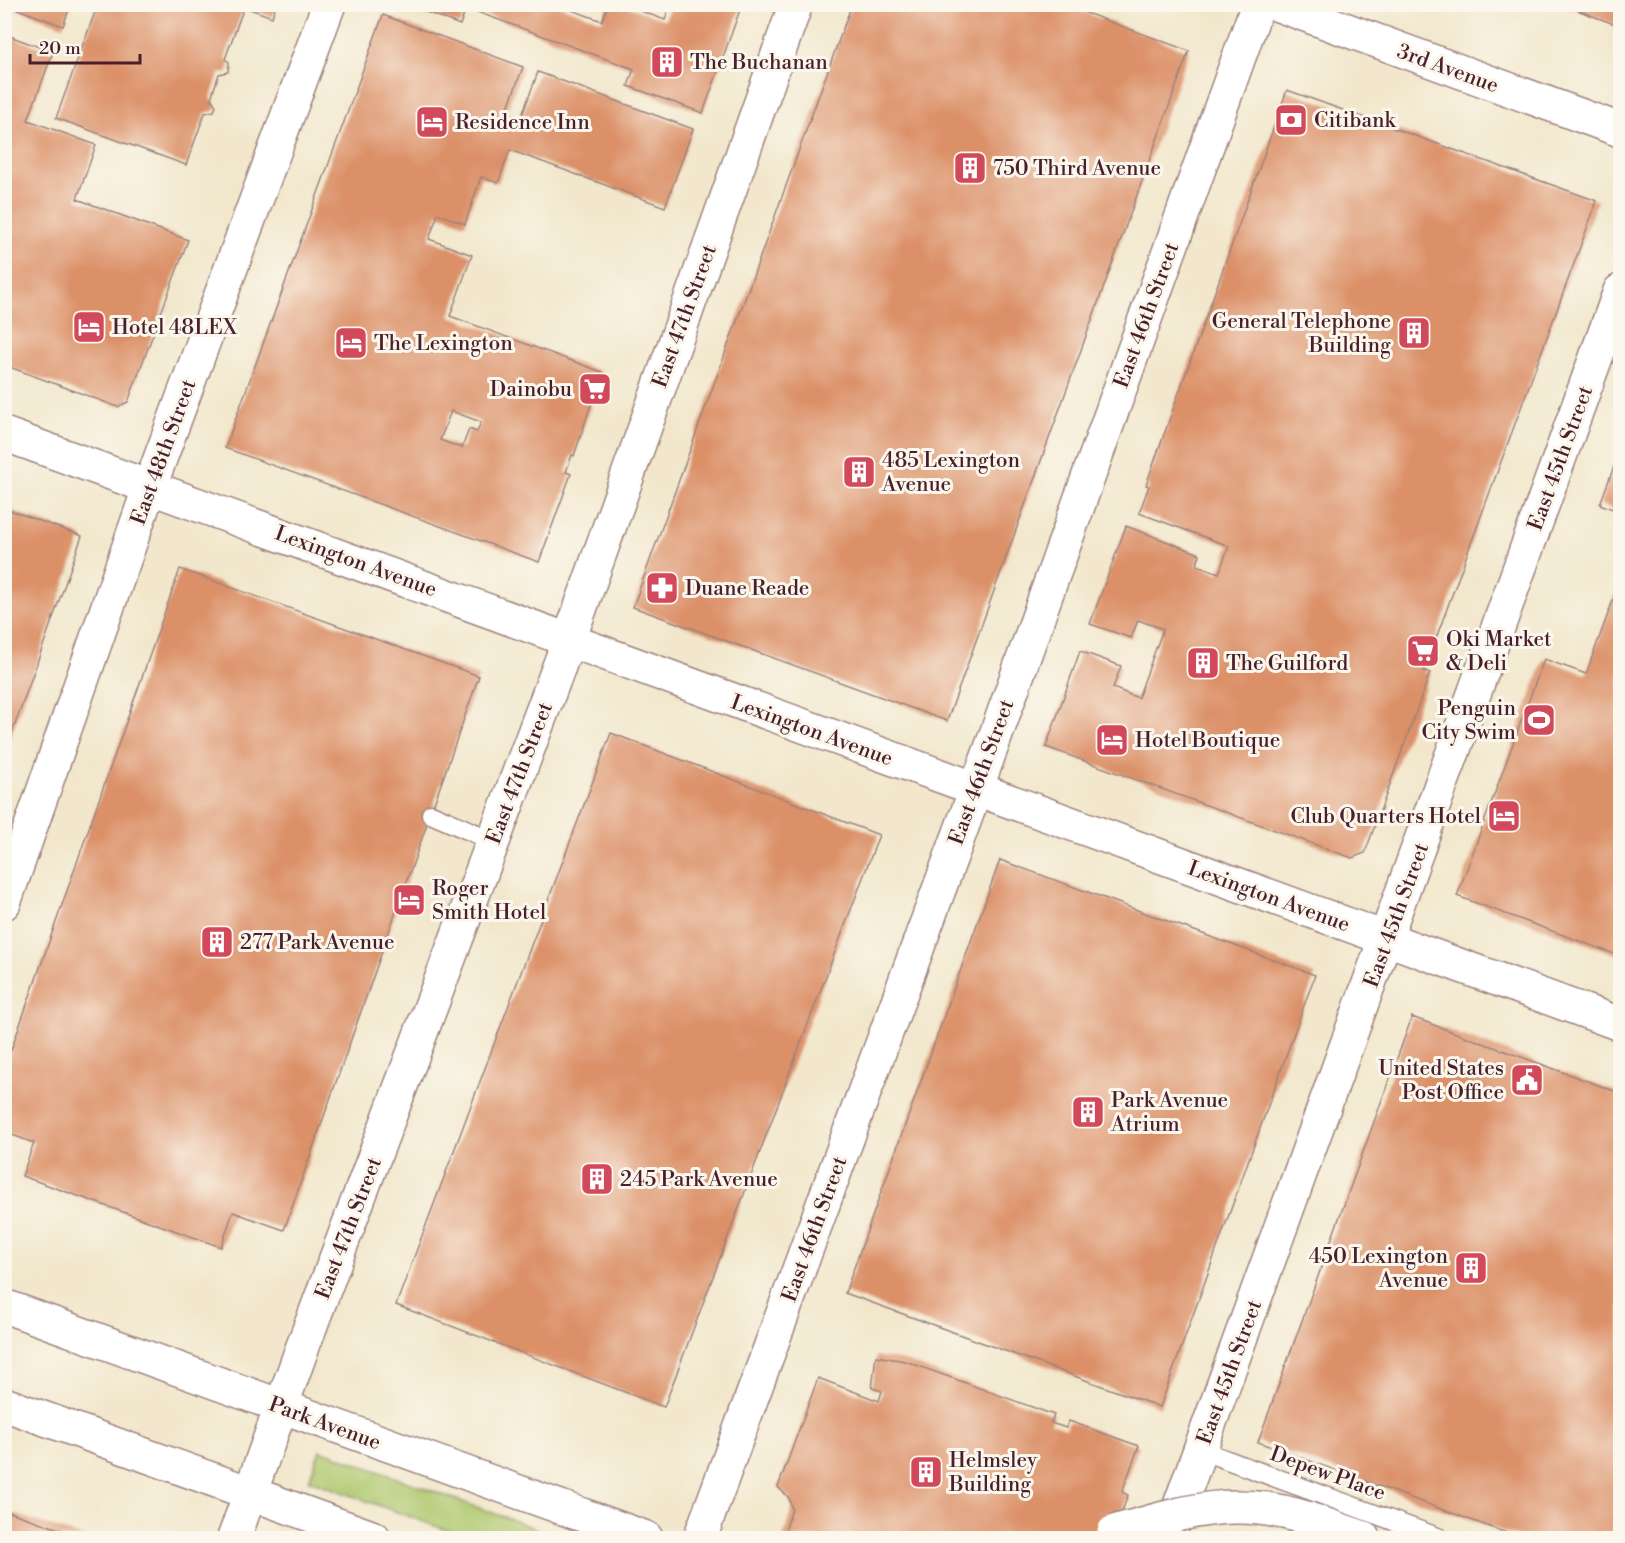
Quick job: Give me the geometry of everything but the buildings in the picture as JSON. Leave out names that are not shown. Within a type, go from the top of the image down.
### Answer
[{"type":"main road","name":"East 48th Street","points":[[4,903],[150,486],[329,4]]},
{"type":"main road","name":"East 47th Street","points":[[234,1539],[281,1407],[569,640],[796,4]]},
{"type":"main road","name":"East 46th Street","points":[[700,1539],[975,790],[1257,4]]},
{"type":"main road","name":"3rd Avenue","points":[[1276,4],[1620,130]]},
{"type":"main road","name":"East 45th Street","points":[[1168,1539],[1387,940],[1620,291]]},
{"type":"main road","name":"Lexington Avenue","points":[[4,434],[1620,1024]]},
{"type":"main road","name":"Park Avenue","points":[[4,1305],[646,1539]]},
{"type":"main road","points":[[4,1404],[374,1539]]},
{"type":"main road","points":[[1114,1532],[1203,1509],[1245,1506],[1279,1509],[1364,1539]]},
{"type":"lane","points":[[431,814],[493,841]]},
{"type":"lane","name":"Depew Place","points":[[1200,1450],[1440,1539]]},
{"type":"green space","points":[[320,1450],[562,1538],[468,1538],[309,1480]]},
{"type":"place","name":"The Buchanan","points":[[667,62]]},
{"type":"place","name":"Citibank","points":[[1291,120]]},
{"type":"place","name":"Residence Inn","points":[[432,122]]},
{"type":"place","name":"750 Third Avenue","points":[[970,168]]},
{"type":"place","name":"Hotel 48LEX","points":[[89,327]]},
{"type":"place","name":"General Telephone Building","points":[[1414,333]]},
{"type":"place","name":"The Lexington","points":[[351,343]]},
{"type":"place","name":"Dainobu","points":[[595,389]]},
{"type":"place","name":"485 Lexington Avenue","points":[[859,472]]},
{"type":"place","name":"Duane Reade","points":[[662,588]]},
{"type":"place","name":"Oki Market & Deli","points":[[1423,651]]},
{"type":"place","name":"The Guilford","points":[[1203,663]]},
{"type":"place","name":"Penguin City Swim","points":[[1539,720]]},
{"type":"place","name":"Hotel Boutique","points":[[1112,740]]},
{"type":"place","name":"Club Quarters Hotel","points":[[1504,816]]},
{"type":"place","name":"Roger Smith Hotel","points":[[409,900]]},
{"type":"place","name":"277 Park Avenue","points":[[217,942]]},
{"type":"place","name":"United States Post Office","points":[[1527,1080]]},
{"type":"place","name":"Park Avenue Atrium","points":[[1088,1112]]},
{"type":"place","name":"245 Park Avenue","points":[[597,1179]]},
{"type":"place","name":"450 Lexington Avenue","points":[[1471,1268]]},
{"type":"place","name":"Helmsley Building","points":[[926,1472]]}]
